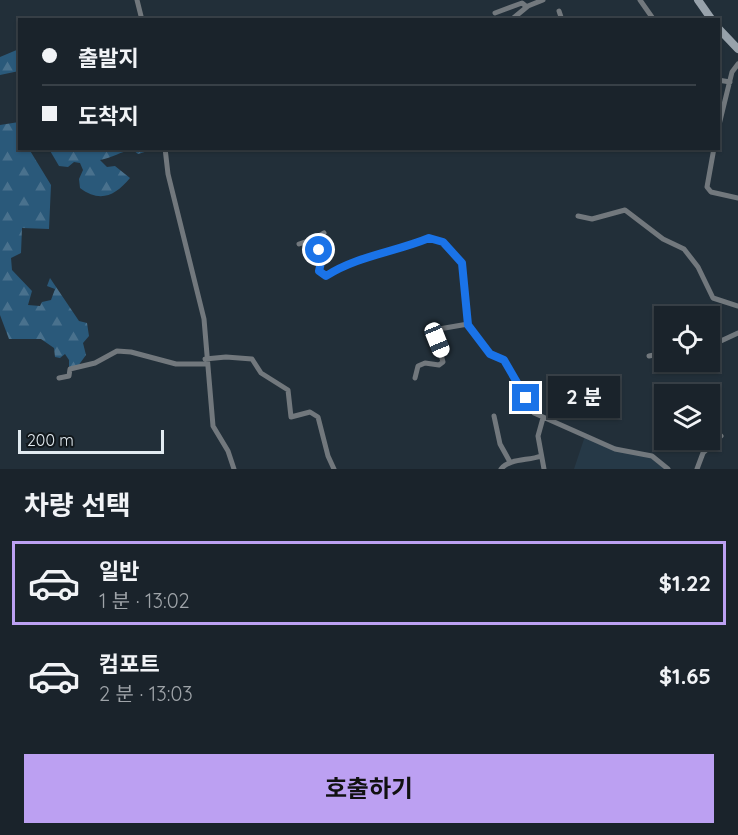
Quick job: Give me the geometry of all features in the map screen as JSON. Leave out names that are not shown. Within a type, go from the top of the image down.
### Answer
[{"type":"main road","points":[[698,0],[711,18]]},
{"type":"main road","points":[[720,31],[738,49]]},
{"type":"street","points":[[137,0],[141,18]]},
{"type":"street","points":[[513,18],[527,7],[543,0]]},
{"type":"street","points":[[640,0],[653,18]]},
{"type":"street","points":[[495,13],[522,3],[527,7]]},
{"type":"street","points":[[559,11],[561,18]]},
{"type":"street","points":[[720,120],[729,82],[735,65],[738,64]]},
{"type":"street","points":[[720,80],[729,82]]},
{"type":"street","points":[[165,150],[168,174],[202,311],[213,426],[228,451],[234,469]]},
{"type":"street","points":[[714,150],[707,187],[711,192],[738,198]]},
{"type":"street","points":[[578,216],[592,219],[625,210],[663,240],[684,249],[698,267],[713,298],[738,306]]},
{"type":"street","points":[[299,244],[324,233]]},
{"type":"street","points":[[314,239],[322,258],[319,271],[326,276],[346,263],[435,238],[462,263],[468,324],[490,354],[504,360],[534,413],[615,449],[652,456],[668,469]]},
{"type":"street","points":[[415,378],[418,366],[426,363],[440,365],[443,362],[437,340],[438,329],[468,324]]},
{"type":"street","points":[[720,341],[738,333]]},
{"type":"street","points":[[59,378],[69,376],[70,369],[95,363],[117,351],[176,364],[226,357],[252,359],[261,373],[285,387],[290,397],[291,417],[310,412],[318,417],[327,456],[334,469]]},
{"type":"street","points":[[649,356],[654,355]]},
{"type":"street","points":[[494,416],[500,444],[510,462]]},
{"type":"street","points":[[543,418],[538,436],[544,469]]},
{"type":"street","points":[[697,469],[703,453],[721,436]]},
{"type":"street","points":[[501,469],[510,462],[541,456]]},
{"type":"shaded area","points":[[585,436],[651,458],[665,469],[574,469]]},
{"type":"green space","points":[[18,49],[18,71],[0,75],[0,57]]},
{"type":"green space","points":[[18,122],[18,150],[30,150],[51,185],[49,229],[22,228],[21,253],[11,258],[12,270],[32,291],[28,305],[40,306],[42,302],[51,300],[55,289],[47,286],[50,278],[79,321],[87,323],[89,336],[83,343],[86,355],[78,366],[69,369],[69,360],[65,354],[60,358],[55,357],[54,348],[41,339],[9,339],[0,315],[0,125]]},
{"type":"green space","points":[[50,150],[133,150],[100,160],[107,167],[115,166],[130,178],[119,189],[107,195],[94,195],[80,188],[79,179],[83,170],[80,163],[74,162],[68,167],[59,166]]},
{"type":"green space","points":[[133,150],[148,150],[148,151],[138,154]]},
{"type":"route","points":[[319,250],[322,258],[319,271],[326,276],[346,263],[401,249],[429,238],[443,242],[462,263],[468,325],[490,354],[504,360],[526,398]]}]
